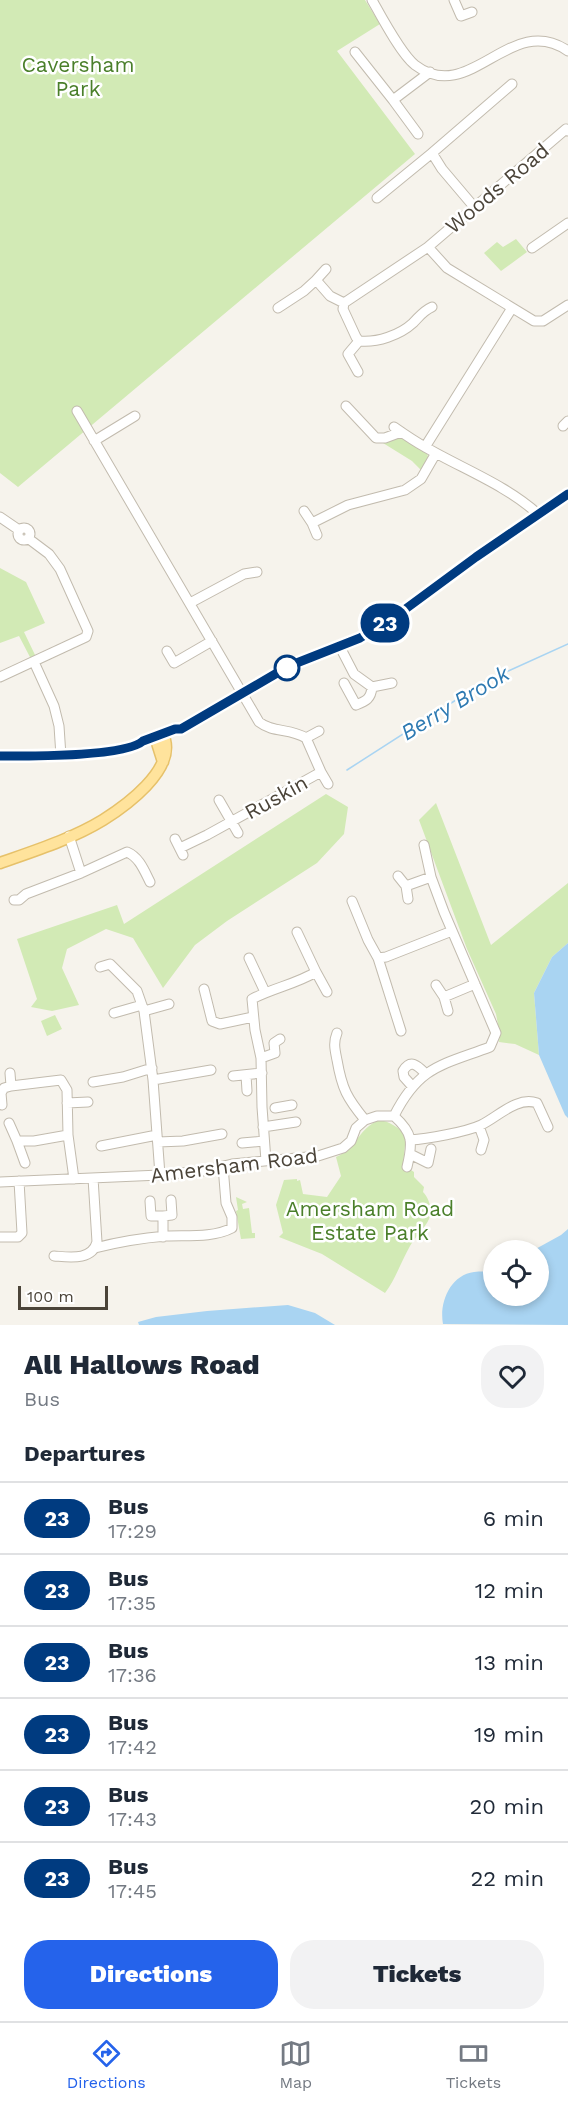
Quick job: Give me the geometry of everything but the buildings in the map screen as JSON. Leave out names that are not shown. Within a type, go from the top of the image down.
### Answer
[{"type":"main road","points":[[0,756],[61,756],[139,745],[145,747],[175,729],[181,729],[289,666],[360,638],[396,616],[568,494]]},
{"type":"main road","points":[[0,863],[103,820],[134,798],[155,776],[163,762],[160,740]]},
{"type":"street","points":[[372,0],[414,65],[430,72],[446,75],[466,72],[521,42],[548,42],[568,51]]},
{"type":"street","points":[[454,0],[459,17],[472,12]]},
{"type":"street","points":[[355,52],[418,134]]},
{"type":"street","points":[[393,100],[430,72]]},
{"type":"street","points":[[377,198],[489,109],[512,84]]},
{"type":"street","name":"Woods Road","points":[[344,303],[428,247],[566,128]]},
{"type":"street","points":[[432,153],[442,169],[475,207]]},
{"type":"street","points":[[539,246],[568,223]]},
{"type":"street","name":"Woods Road","points":[[428,247],[447,268],[539,322],[568,305]]},
{"type":"street","points":[[278,308],[304,291],[326,268]]},
{"type":"street","points":[[316,280],[330,297],[344,303],[343,309],[359,341]]},
{"type":"street","points":[[358,372],[344,352],[359,341],[367,342],[387,338],[412,324],[425,307]]},
{"type":"street","points":[[425,447],[512,308]]},
{"type":"street","points":[[346,406],[376,438],[385,438],[398,429],[425,447],[519,500],[538,514]]},
{"type":"street","points":[[76,411],[259,722],[267,728],[289,730],[306,738],[319,731]]},
{"type":"street","points":[[94,441],[135,416]]},
{"type":"street","points":[[312,523],[348,505],[405,490],[421,479],[436,453]]},
{"type":"street","points":[[304,511],[317,535]]},
{"type":"street","points":[[0,517],[19,530],[27,529],[30,534],[29,538],[49,554],[60,569],[87,631],[86,637],[0,677]]},
{"type":"street","points":[[190,603],[242,570],[257,572]]},
{"type":"street","points":[[167,651],[174,663],[212,641]]},
{"type":"street","points":[[340,647],[354,674],[372,687],[392,683]]},
{"type":"street","points":[[34,662],[54,706],[59,726],[61,756]]},
{"type":"street","points":[[344,683],[356,705],[367,700],[372,687]]},
{"type":"street","name":"Ruskin","points":[[306,738],[328,784]]},
{"type":"street","name":"Ruskin","points":[[231,822],[321,772]]},
{"type":"street","name":"Ruskin","points":[[219,800],[238,833]]},
{"type":"street","points":[[179,847],[231,822]]},
{"type":"street","points":[[69,836],[81,873]]},
{"type":"street","points":[[394,1116],[412,1086],[432,1068],[490,1047],[495,1040],[496,1033],[431,877],[424,844]]},
{"type":"street","points":[[14,900],[20,900],[26,894],[127,852],[133,854],[139,861],[150,882]]},
{"type":"street","points":[[398,876],[406,886],[408,898]]},
{"type":"street","points":[[406,886],[431,877]]},
{"type":"street","points":[[352,901],[378,958],[401,1031]]},
{"type":"street","points":[[378,958],[386,957],[452,931]]},
{"type":"street","points":[[297,932],[327,992]]},
{"type":"street","points":[[249,958],[265,992]]},
{"type":"street","points":[[107,962],[137,991],[143,1008],[152,1068],[159,1175]]},
{"type":"street","points":[[267,1161],[263,1127],[261,1058],[252,999],[316,972]]},
{"type":"street","points":[[444,997],[475,984]]},
{"type":"street","points":[[436,985],[444,997],[448,1011]]},
{"type":"street","points":[[204,989],[212,1021],[220,1024],[254,1017]]},
{"type":"street","points":[[114,1013],[169,1004]]},
{"type":"street","points":[[325,1036],[335,1037],[343,1088],[365,1120],[377,1116],[394,1116],[406,1127],[410,1140],[407,1167]]},
{"type":"street","points":[[261,1058],[280,1055],[274,1043],[280,1039]]},
{"type":"street","points":[[412,1086],[404,1077],[403,1071],[406,1066],[411,1063],[416,1064],[426,1074]]},
{"type":"street","points":[[93,1082],[123,1077],[152,1068]]},
{"type":"street","points":[[153,1080],[211,1070]]},
{"type":"street","points":[[10,1073],[11,1086]]},
{"type":"street","points":[[233,1076],[262,1074]]},
{"type":"street","points":[[246,1075],[247,1091]]},
{"type":"street","points":[[2,1105],[4,1088],[61,1080],[67,1090],[68,1135],[74,1179]]},
{"type":"street","points":[[410,1140],[434,1137],[479,1126],[529,1100],[537,1103],[548,1127]]},
{"type":"street","points":[[66,1103],[88,1102]]},
{"type":"street","points":[[283,1107],[285,1122]]},
{"type":"street","name":"Amersham Road","points":[[0,1182],[203,1172],[232,1164],[318,1156],[343,1148],[351,1141],[356,1128],[365,1120]]},
{"type":"street","points":[[263,1127],[296,1122]]},
{"type":"street","points":[[9,1123],[25,1163]]},
{"type":"street","points":[[479,1126],[482,1145],[494,1146]]},
{"type":"street","points":[[100,1146],[158,1139],[190,1140],[222,1134]]},
{"type":"street","points":[[17,1141],[34,1141],[68,1135]]},
{"type":"street","points":[[243,1143],[264,1141]]},
{"type":"street","points":[[424,1174],[431,1149]]},
{"type":"street","points":[[410,1154],[428,1163]]},
{"type":"street","points":[[54,1256],[75,1257],[88,1254],[95,1248],[119,1242],[215,1234],[232,1228],[232,1217],[226,1203],[223,1166]]},
{"type":"street","points":[[93,1178],[97,1242],[95,1248]]},
{"type":"street","points":[[0,1237],[18,1237],[22,1233],[19,1181]]},
{"type":"street","points":[[150,1201],[151,1216],[163,1216],[172,1215],[171,1200]]},
{"type":"street","points":[[163,1216],[163,1237]]},
{"type":"green space","name":"Caversham Park","points":[[0,0],[365,0],[380,24],[337,51],[415,154],[18,487],[0,473]]},
{"type":"green space","points":[[516,239],[527,252],[501,271],[484,253],[497,242],[503,247]]},
{"type":"green space","points":[[401,437],[427,453],[428,457],[421,470],[412,461],[383,443]]},
{"type":"green space","points":[[0,568],[26,582],[45,623],[24,632],[36,657],[31,659],[19,636],[0,643]]},
{"type":"green space","points":[[326,794],[348,807],[344,834],[317,863],[227,921],[195,945],[163,988],[133,938],[106,929],[67,949],[62,968],[79,1005],[52,1011],[31,1007],[37,999],[17,939],[117,905],[124,924]]},
{"type":"green space","points":[[436,803],[491,945],[568,883],[568,943],[552,957],[534,993],[539,1055],[515,1044],[499,1042],[496,1014],[467,949],[419,820]]},
{"type":"green space","points":[[55,1015],[62,1029],[47,1036],[41,1021]]},
{"type":"green space","name":"Amersham Road Estate Park","points":[[379,1120],[394,1125],[406,1136],[403,1165],[414,1172],[414,1177],[424,1187],[423,1192],[429,1201],[431,1212],[385,1293],[322,1254],[279,1237],[283,1233],[276,1205],[284,1180],[300,1180],[303,1194],[327,1197],[341,1176],[336,1157],[349,1149],[366,1128]]},
{"type":"green space","points":[[236,1197],[247,1202],[242,1204],[243,1209],[249,1208],[252,1233],[255,1233],[255,1238],[241,1239]]},
{"type":"water","points":[[568,943],[568,1118],[539,1055],[534,993],[552,957]]},
{"type":"water","points":[[568,1229],[568,1325],[443,1324],[443,1307],[448,1291],[458,1278],[476,1272],[483,1272],[483,1306],[549,1306],[549,1242]]},
{"type":"water","points":[[288,1305],[315,1313],[335,1325],[139,1325],[138,1322],[156,1317],[207,1311]]},
{"type":"waterway","name":"Berry Brook","points":[[347,770],[484,682],[568,644]]},
{"type":"bus line","name":"23","points":[[0,756],[61,756],[106,751],[139,745],[143,741],[175,729],[181,729],[289,666],[360,638],[396,616],[476,557],[568,494]]}]
